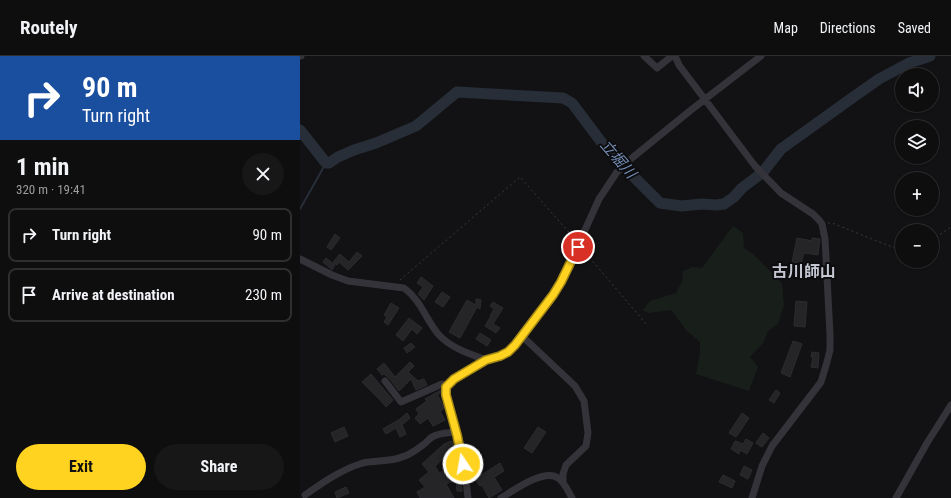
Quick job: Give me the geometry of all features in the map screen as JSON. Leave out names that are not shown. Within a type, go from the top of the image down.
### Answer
[{"type":"street","points":[[644,56],[657,68],[672,56]]},
{"type":"street","points":[[675,56],[679,65],[755,166],[790,200],[813,214],[822,224],[825,239],[830,334],[827,362],[821,382],[772,446],[762,466],[752,498]]},
{"type":"street","points":[[468,498],[463,464],[446,395],[446,387],[454,379],[486,360],[508,352],[522,336],[557,289],[599,199],[617,172],[705,99],[761,56]]},
{"type":"street","points":[[300,259],[332,275],[348,281],[404,288],[412,293],[419,302],[429,321],[440,336],[465,352],[486,360]]},
{"type":"street","points":[[522,336],[575,386],[584,401],[588,433],[586,446],[566,465],[563,474],[563,482]]},
{"type":"street","points":[[385,382],[401,402],[442,384],[446,387]]},
{"type":"street","points":[[896,498],[927,443],[951,405]]},
{"type":"street","points":[[305,495],[323,482],[351,468],[376,461],[391,460],[402,457],[424,444],[432,437],[456,432]]},
{"type":"street","points":[[501,498],[536,478],[547,475],[556,476],[563,482],[572,498]]},
{"type":"path","points":[[392,287],[520,177],[579,244],[646,325]]},
{"type":"path","points":[[822,224],[826,222],[832,223],[895,248]]},
{"type":"path","points":[[939,235],[951,227]]},
{"type":"shaded area","points":[[733,226],[743,233],[744,248],[753,254],[782,283],[784,305],[778,324],[768,331],[764,342],[750,357],[758,367],[749,391],[696,374],[700,353],[700,342],[687,331],[671,310],[648,313],[643,310],[650,301],[676,293],[682,281],[683,271],[693,267],[702,268]]},
{"type":"building","points":[[335,234],[340,238],[331,250],[327,247]]},
{"type":"building","points":[[797,238],[812,241],[812,238],[820,239],[818,255],[804,253],[801,264],[792,262]]},
{"type":"building","points":[[357,252],[362,256],[348,270],[339,262],[337,265],[333,262],[340,254],[349,262]]},
{"type":"building","points":[[326,258],[335,265],[332,270],[323,262]]},
{"type":"building","points":[[421,277],[433,286],[424,300],[418,294],[423,287],[417,283]]},
{"type":"building","points":[[442,292],[450,297],[443,307],[435,302]]},
{"type":"building","points":[[476,299],[481,300],[480,309],[477,307],[460,338],[449,332],[467,300],[476,305]]},
{"type":"building","points":[[796,301],[807,302],[805,327],[794,326]]},
{"type":"building","points":[[493,302],[503,308],[493,324],[500,328],[496,333],[485,326],[494,309],[490,306]]},
{"type":"building","points":[[391,303],[399,308],[388,325],[384,322],[387,317],[384,315]]},
{"type":"building","points":[[409,318],[422,328],[417,334],[412,329],[403,341],[396,335]]},
{"type":"building","points":[[480,333],[491,340],[487,346],[476,339]]},
{"type":"building","points":[[793,341],[802,344],[790,377],[781,373]]},
{"type":"building","points":[[411,343],[415,347],[407,353],[404,348]]},
{"type":"building","points":[[812,352],[819,353],[818,368],[811,367],[813,357],[811,357]]},
{"type":"building","points":[[410,362],[414,366],[408,372],[418,381],[424,379],[427,385],[416,390],[411,379],[399,391],[389,378],[384,374],[382,375],[377,369],[384,363],[395,377]]},
{"type":"building","points":[[371,374],[393,400],[386,407],[362,382]]},
{"type":"building","points":[[441,390],[441,393],[437,394],[444,409],[440,411],[445,420],[433,426],[428,418],[420,424],[415,418],[419,414],[416,409],[427,401],[425,399]]},
{"type":"building","points":[[776,390],[780,393],[774,403],[769,400]]},
{"type":"building","points":[[407,413],[410,418],[402,425],[406,434],[400,437],[396,428],[386,434],[383,429]]},
{"type":"building","points":[[742,413],[749,418],[736,437],[729,433]]},
{"type":"building","points":[[344,427],[348,436],[335,442],[331,433]]},
{"type":"building","points":[[538,427],[546,432],[532,453],[524,448]]},
{"type":"building","points":[[763,433],[769,438],[762,447],[756,443]]},
{"type":"building","points":[[746,439],[753,443],[747,454],[740,450],[739,454],[731,449],[735,441],[743,444]]},
{"type":"building","points":[[452,441],[456,453],[453,455],[452,451],[435,466],[439,473],[449,468],[451,473],[459,469],[462,491],[457,491],[456,479],[446,484],[454,498],[420,498],[417,492],[425,487],[419,480],[429,472],[422,464],[444,444]]},
{"type":"building","points":[[500,463],[504,471],[494,477],[502,490],[489,498],[482,485],[480,486],[475,479]]},
{"type":"building","points":[[744,466],[752,470],[748,479],[740,475]]},
{"type":"building","points":[[723,475],[735,481],[732,488],[719,482]]},
{"type":"building","points":[[346,487],[349,493],[337,498],[335,492]]},
{"type":"waterway","name":"立堀川","points":[[300,130],[326,163],[329,163],[354,150],[376,143],[416,126],[457,92],[563,98],[572,103],[602,143],[660,203],[681,206],[702,204],[716,205],[724,204],[734,197],[742,188],[763,172],[781,149],[879,79],[909,63],[930,56]]},
{"type":"waterway","points":[[300,209],[326,163]]},
{"type":"district","name":"古川師山","points":[[804,271]]},
{"type":"route","points":[[463,464],[446,395],[446,387],[454,379],[486,360],[508,352],[515,345],[553,295],[578,247]]}]
